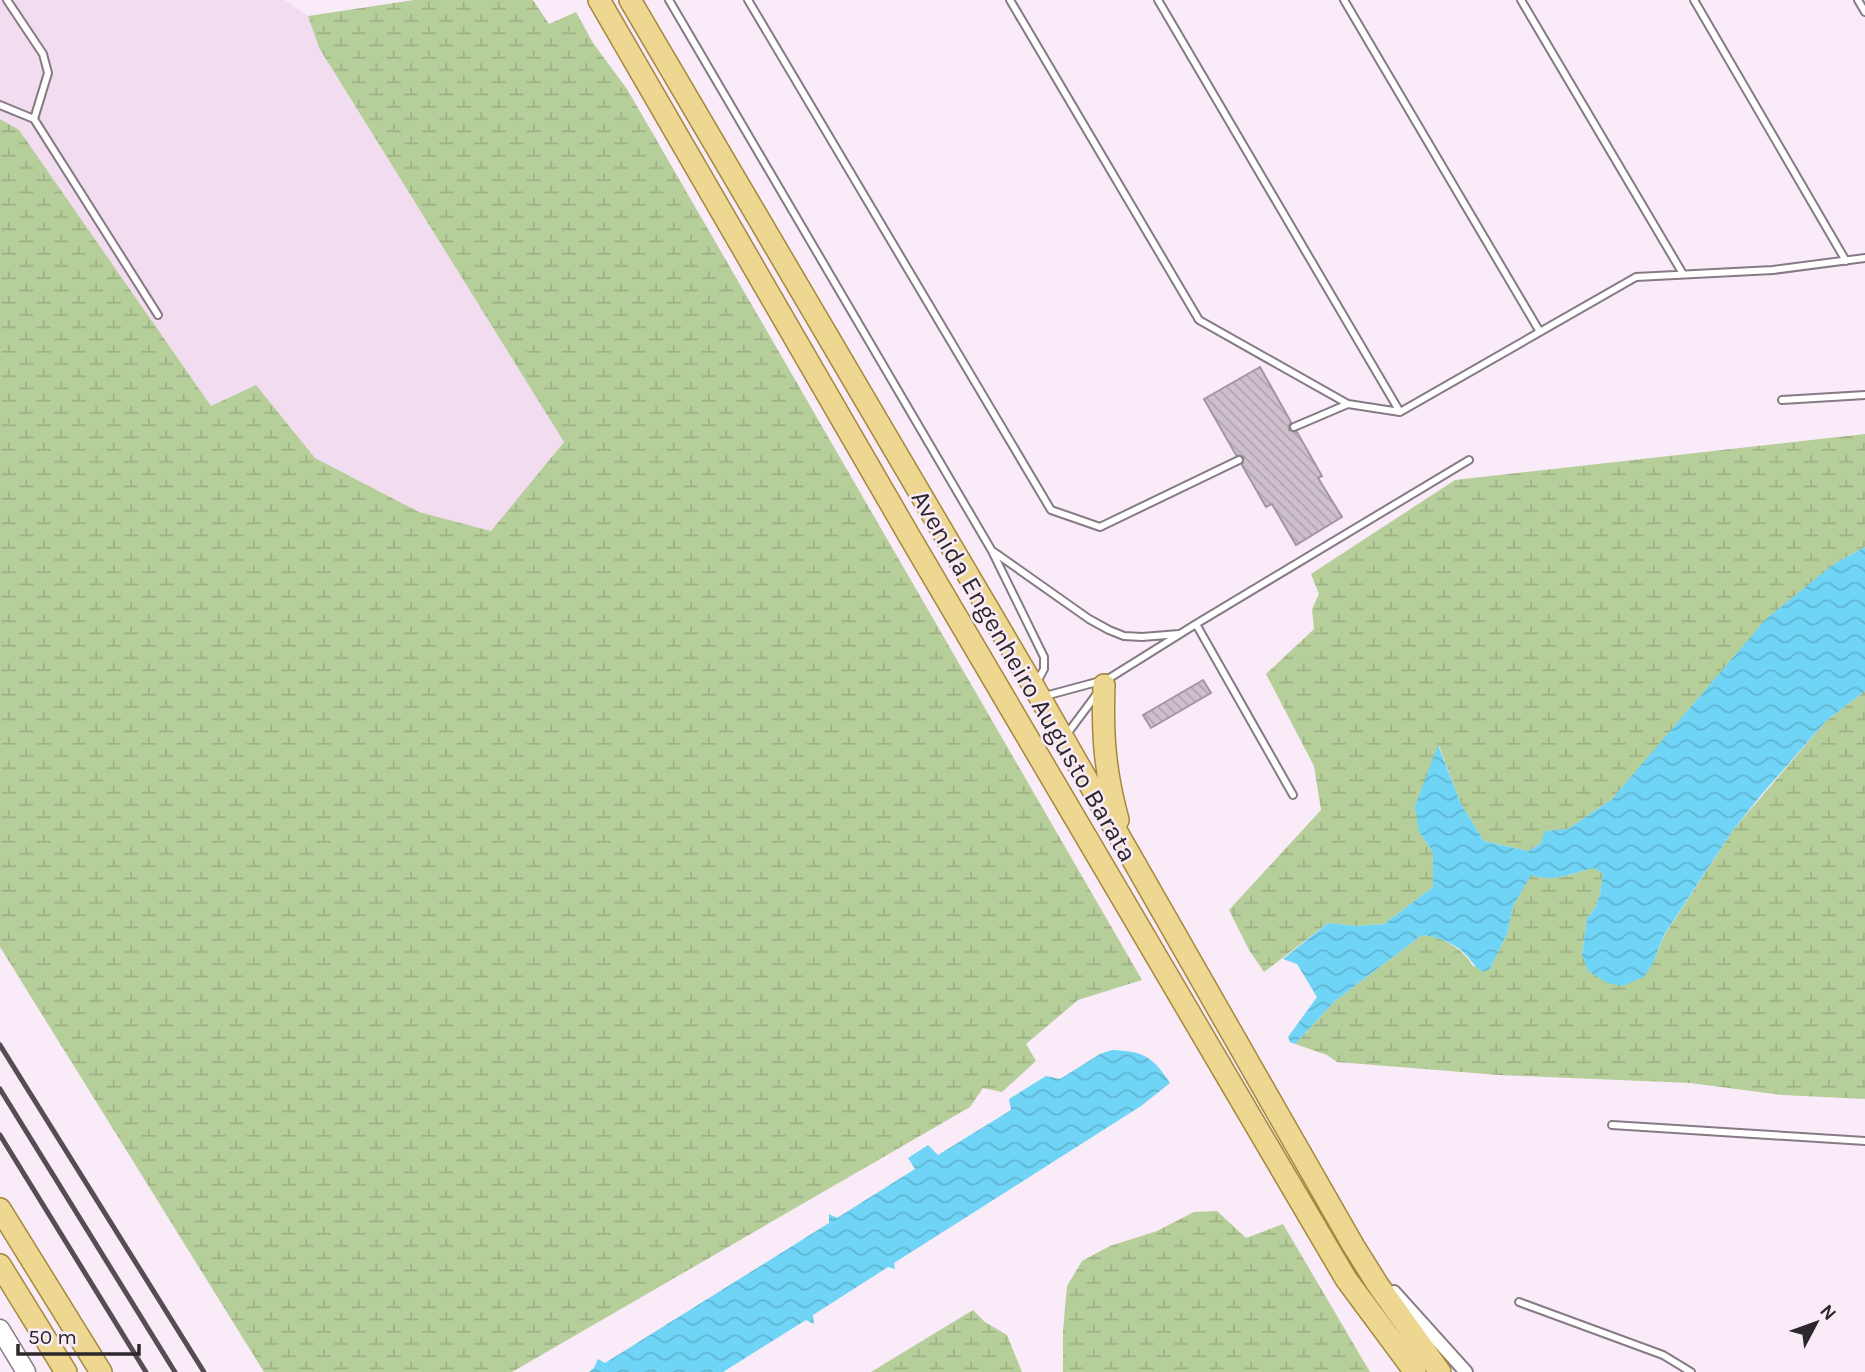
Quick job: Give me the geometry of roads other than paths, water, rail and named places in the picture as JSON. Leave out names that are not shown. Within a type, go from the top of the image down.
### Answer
[{"type":"main road","name":"Avenida Engenheiro Augusto Barata","points":[[599,0],[1029,703],[1061,741],[1126,849],[1353,1245],[1440,1372]]},
{"type":"main road","name":"Avenida Engenheiro Augusto Barata","points":[[631,0],[1029,703],[1041,754],[1346,1279],[1415,1372]]},
{"type":"main road","points":[[1106,682],[1102,723],[1108,780],[1126,849]]},
{"type":"main road","points":[[0,1209],[102,1372]]},
{"type":"main road","points":[[0,1265],[66,1372]]},
{"type":"street","points":[[1353,1245],[1466,1372]]},
{"type":"street","points":[[0,1329],[26,1372]]},
{"type":"lane","points":[[7,0],[43,54],[48,73],[34,119]]},
{"type":"lane","points":[[669,0],[992,551],[1044,657],[1042,675],[1029,703]]},
{"type":"lane","points":[[748,0],[1051,510],[1100,527],[1239,460]]},
{"type":"lane","points":[[1010,0],[1199,320],[1348,404],[1400,412],[1636,277],[1773,270],[1865,258]]},
{"type":"lane","points":[[1158,0],[1400,412]]},
{"type":"lane","points":[[1344,0],[1540,332]]},
{"type":"lane","points":[[1521,0],[1684,274]]},
{"type":"lane","points":[[1694,0],[1846,261]]},
{"type":"lane","points":[[1858,0],[1865,12]]},
{"type":"lane","points":[[0,106],[34,119],[158,315]]},
{"type":"lane","points":[[1782,400],[1865,395]]},
{"type":"lane","points":[[1294,427],[1348,404]]},
{"type":"lane","points":[[1061,741],[1106,682],[1181,633],[1469,460]]},
{"type":"lane","points":[[992,551],[1089,619],[1124,636],[1181,633]]},
{"type":"lane","points":[[1196,624],[1293,795]]},
{"type":"lane","points":[[1029,703],[1056,691],[1106,682]]},
{"type":"lane","points":[[1612,1125],[1865,1141]]},
{"type":"lane","points":[[1519,1302],[1663,1355],[1691,1372]]},
{"type":"water","points":[[1865,547],[1865,691],[1826,721],[1733,830],[1664,935],[1653,963],[1644,977],[1622,986],[1607,983],[1588,971],[1582,955],[1587,918],[1595,908],[1603,874],[1594,868],[1555,878],[1531,875],[1513,906],[1507,934],[1490,969],[1483,972],[1452,944],[1422,935],[1335,1001],[1295,1044],[1290,1042],[1288,1037],[1317,997],[1297,964],[1283,959],[1328,923],[1356,926],[1384,924],[1433,887],[1433,852],[1419,832],[1415,806],[1438,745],[1461,804],[1484,841],[1528,851],[1540,844],[1545,831],[1568,829],[1612,799],[1766,619],[1834,564]]},
{"type":"water","points":[[1112,1050],[1147,1057],[1170,1083],[1141,1106],[894,1263],[895,1269],[888,1267],[813,1315],[814,1324],[806,1320],[723,1372],[589,1372],[598,1359],[605,1363],[829,1223],[829,1214],[837,1218],[915,1169],[908,1158],[928,1145],[938,1155],[1011,1110],[1009,1099],[1046,1076],[1060,1079],[1100,1054]]},
{"type":"railway","points":[[0,1045],[204,1372]]},
{"type":"railway","points":[[0,1089],[175,1372]]},
{"type":"railway","points":[[0,1135],[146,1372]]}]
